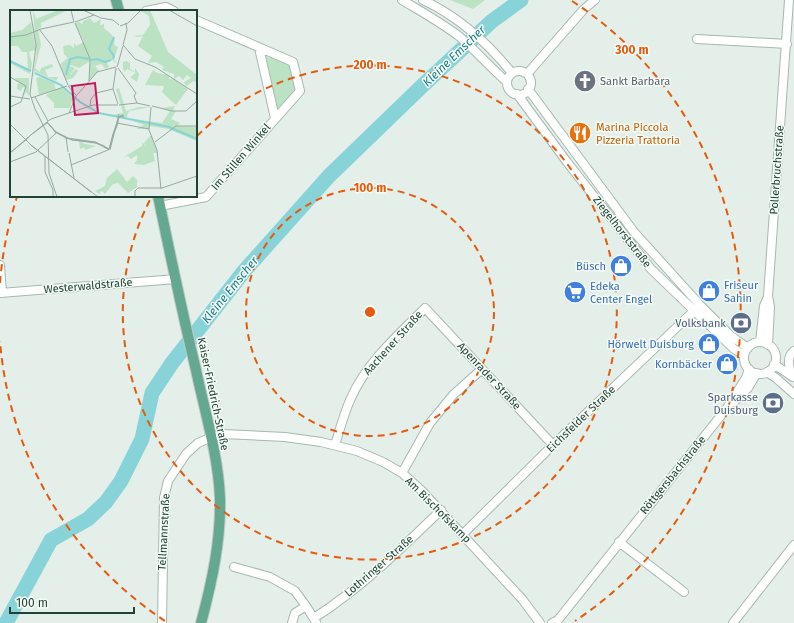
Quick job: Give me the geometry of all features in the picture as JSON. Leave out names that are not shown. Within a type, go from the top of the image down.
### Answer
[{"type":"main road","points":[[116,0],[119,10]]},
{"type":"main road","name":"Kaiser-Friedrich-Straße","points":[[158,197],[184,318],[212,437],[220,497],[219,530],[215,562],[202,623]]},
{"type":"street","name":"Ziegelhorststraße","points":[[402,0],[446,26],[482,57],[507,82],[510,90],[517,94],[651,269],[731,336],[746,351]]},
{"type":"street","points":[[423,0],[434,5],[467,27],[490,47],[512,73]]},
{"type":"street","points":[[527,74],[584,8],[595,0]]},
{"type":"street","name":"Pollerbruchstraße","points":[[768,345],[770,307],[768,296],[790,0]]},
{"type":"street","points":[[151,10],[166,7],[172,10]]},
{"type":"street","name":"Im Stillen Winkel","points":[[160,206],[206,197],[300,91],[293,62],[197,20]]},
{"type":"street","points":[[697,39],[787,44]]},
{"type":"street","name":"Im Stillen Winkel","points":[[259,48],[275,118]]},
{"type":"street","points":[[507,82],[508,77],[512,73],[523,71],[527,74],[531,83],[528,89],[523,93],[517,94]]},
{"type":"street","name":"Ziegelhorststraße","points":[[528,89],[634,232],[697,308]]},
{"type":"street","points":[[0,265],[1,293]]},
{"type":"street","name":"Westerwaldstraße","points":[[1,293],[176,279]]},
{"type":"street","name":"Pollerbruchstraße","points":[[760,342],[764,306],[768,296]]},
{"type":"street","name":"Apenrader Straße","points":[[425,308],[553,445]]},
{"type":"street","name":"Aachener Straße","points":[[335,445],[351,397],[362,378],[377,358],[425,308]]},
{"type":"street","name":"Eichsfelder Straße","points":[[463,534],[553,445],[697,308]]},
{"type":"street","points":[[767,372],[774,364],[775,355],[773,349],[760,342],[751,345],[746,351],[744,360],[749,369],[757,373],[767,372],[794,394]]},
{"type":"street","points":[[792,352],[789,365],[793,377]]},
{"type":"street","points":[[774,364],[793,377]]},
{"type":"street","points":[[402,473],[430,423],[453,395],[482,369]]},
{"type":"street","name":"Röttgersbachstraße","points":[[552,623],[558,620],[619,542],[728,408],[746,378],[749,369]]},
{"type":"street","name":"Röttgersbachstraße","points":[[728,408],[741,396],[757,373]]},
{"type":"street","name":"Am Bischofskamp","points":[[212,437],[223,434],[254,434],[285,437],[335,445],[357,451],[383,462],[402,473],[441,510],[522,599],[540,623]]},
{"type":"street","name":"Tellmannstraße","points":[[162,623],[164,498],[168,481],[186,454],[198,443],[212,437]]},
{"type":"street","name":"Lothringer Straße","points":[[315,621],[373,573],[441,510]]},
{"type":"street","points":[[619,542],[684,592]]},
{"type":"street","points":[[733,623],[794,545]]},
{"type":"street","points":[[234,567],[270,577],[294,591],[306,606],[315,621]]},
{"type":"street","points":[[292,623],[295,613],[306,606]]},
{"type":"green space","points":[[450,0],[485,0],[473,9]]},
{"type":"green space","points":[[266,56],[289,65],[295,91],[276,110]]},
{"type":"waterway","name":"Kleine Emscher","points":[[6,623],[51,540],[88,519],[106,502],[121,481],[142,439],[152,393],[172,363],[245,270],[329,176],[492,21],[521,0]]},
{"type":"place","name":"Sankt Barbara","points":[[585,81]]},
{"type":"place","name":"Marina Piccola Pizzeria Trattoria","points":[[580,133]]},
{"type":"place","name":"Büsch","points":[[621,266]]},
{"type":"place","name":"Friseur Sahin","points":[[709,291]]},
{"type":"place","name":"Edeka Center Engel","points":[[575,292]]},
{"type":"place","name":"Volksbank","points":[[741,323]]},
{"type":"place","name":"Hörwelt Duisburg","points":[[709,344]]},
{"type":"place","name":"Kornbäcker","points":[[727,364]]},
{"type":"place","name":"Sparkasse Duisburg","points":[[773,403]]}]
